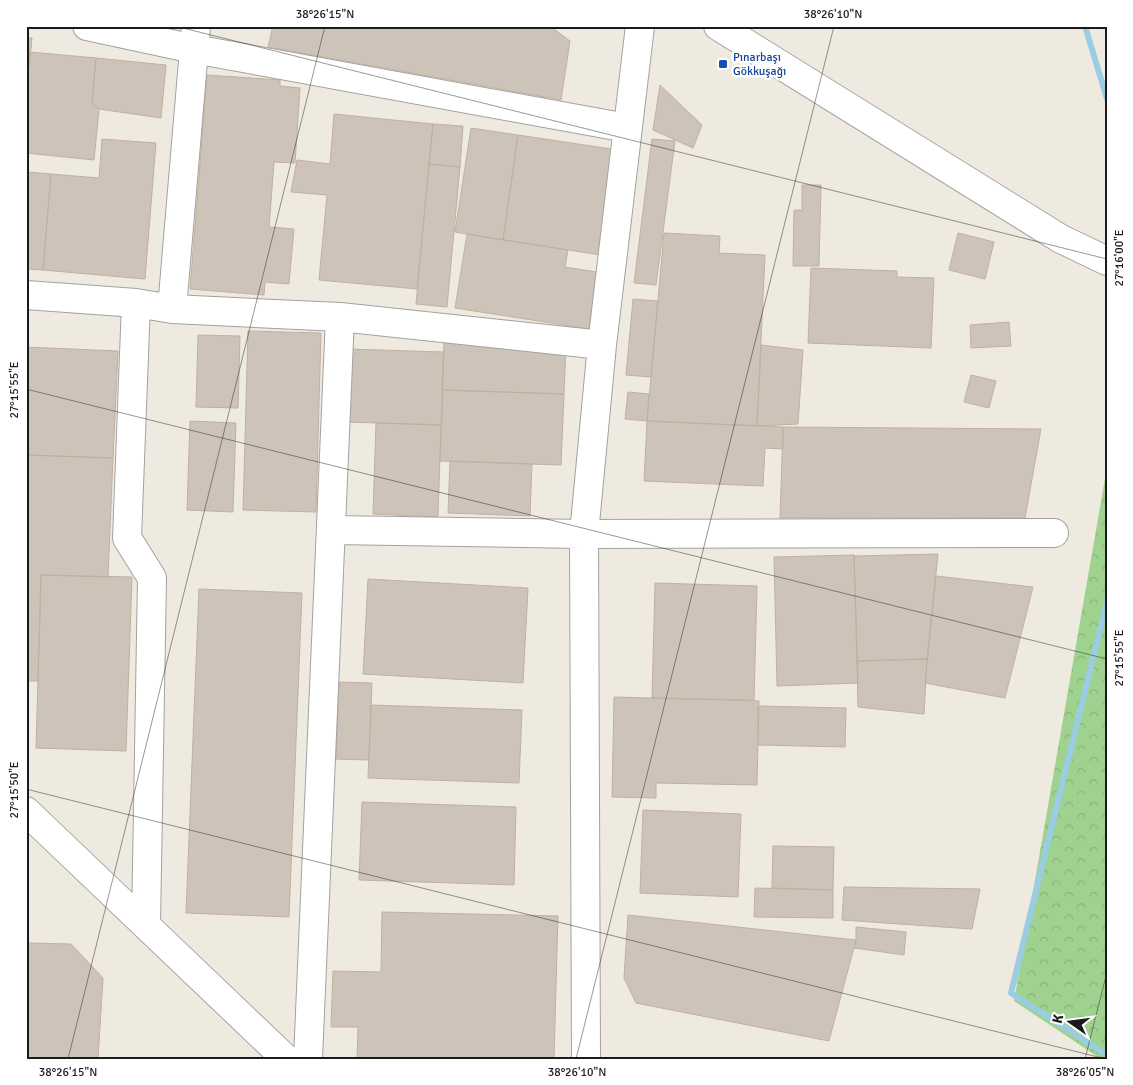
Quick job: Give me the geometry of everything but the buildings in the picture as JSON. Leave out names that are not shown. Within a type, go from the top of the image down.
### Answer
[{"type":"street","points":[[87,26],[195,38],[627,128]]},
{"type":"street","points":[[586,1059],[584,534],[602,345],[640,26]]},
{"type":"street","points":[[718,26],[1061,239],[1107,261]]},
{"type":"street","points":[[172,309],[195,38]]},
{"type":"street","points":[[26,295],[136,303],[172,309],[340,317],[602,345]]},
{"type":"street","points":[[136,303],[127,538],[152,578],[146,924]]},
{"type":"street","points":[[308,1059],[340,317]]},
{"type":"street","points":[[332,530],[584,534],[1054,532]]},
{"type":"street","points":[[26,811],[286,1059]]},
{"type":"green space","points":[[1107,467],[1107,1059],[1101,1059],[1014,1001]]},
{"type":"waterway","points":[[1085,26],[1107,99]]},
{"type":"waterway","points":[[1107,601],[1011,993],[1107,1055]]},
{"type":"place","name":"Pınarbaşı Gökkuşağı","points":[[723,64]]}]
